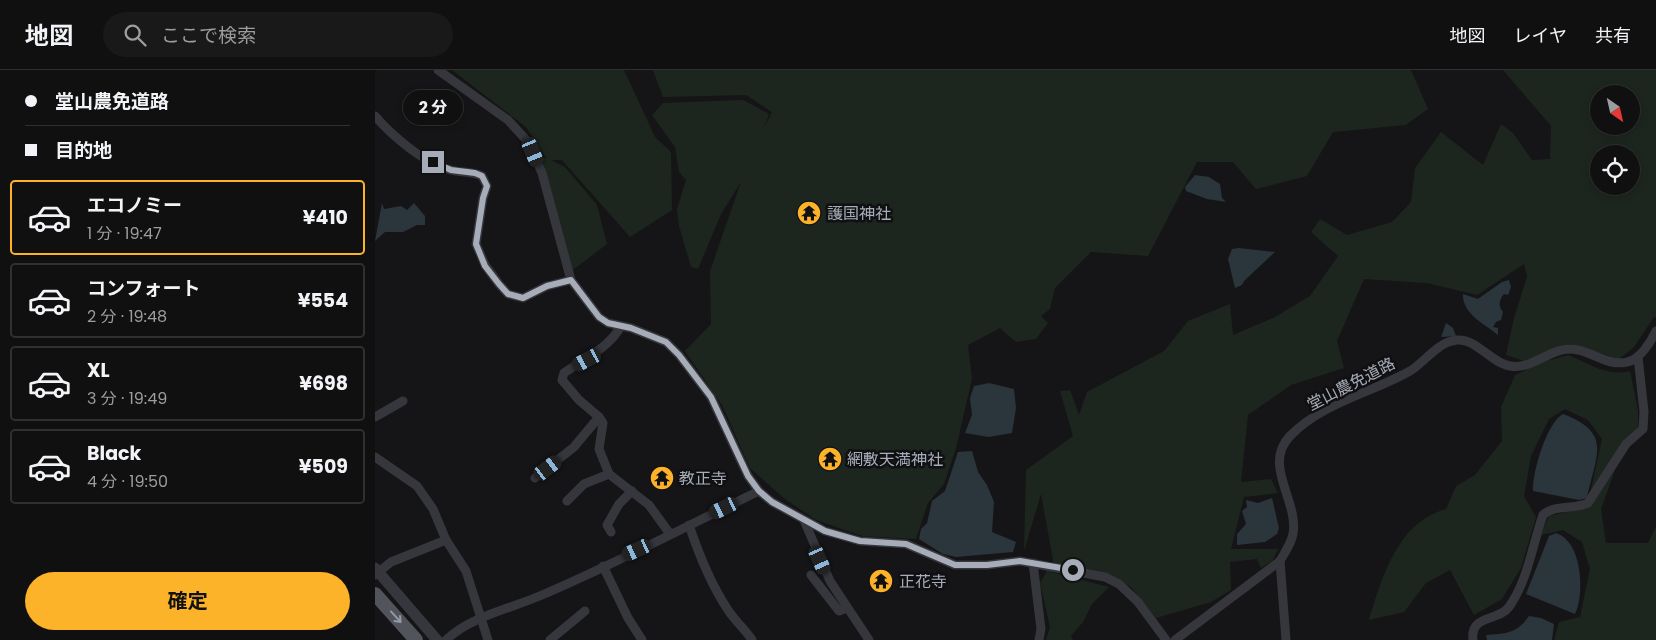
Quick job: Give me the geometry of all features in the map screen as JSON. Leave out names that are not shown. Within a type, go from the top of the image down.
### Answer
[{"type":"main road","points":[[375,594],[416,640]]},
{"type":"street","points":[[438,70],[508,120],[529,142],[542,173],[571,280],[599,317],[608,323],[666,342],[686,362],[711,397],[742,466],[759,491],[772,502],[825,531],[860,541],[911,545],[955,565],[987,565],[1020,561],[1105,577],[1119,584],[1139,602],[1166,640]]},
{"type":"street","points":[[375,116],[387,130],[433,162],[451,170],[475,173],[482,176],[487,186],[483,198],[476,244],[485,266],[508,294],[523,298],[547,286],[571,280]]},
{"type":"street","points":[[621,326],[616,335],[587,360],[564,373],[562,380],[579,400],[603,422],[599,449],[609,474],[649,504],[670,534]]},
{"type":"street","points":[[1473,640],[1472,634],[1477,623],[1486,617],[1500,614],[1508,608],[1520,587],[1543,515],[1549,510],[1579,507],[1588,504],[1626,444],[1643,429],[1645,412],[1639,357],[1645,351],[1656,331]]},
{"type":"street","name":"堂山農免道路","points":[[1175,640],[1280,561],[1288,549],[1293,534],[1293,511],[1281,479],[1280,469],[1284,447],[1289,437],[1312,420],[1351,398],[1411,370],[1440,347],[1456,340],[1466,341],[1498,362],[1511,366],[1525,365],[1557,352],[1571,349],[1616,363],[1631,362],[1639,357]]},
{"type":"street","points":[[375,417],[403,402]]},
{"type":"street","points":[[535,478],[574,447],[599,417]]},
{"type":"street","points":[[375,457],[417,486],[433,509],[446,540],[467,572],[483,618],[488,640]]},
{"type":"street","points":[[567,501],[584,484],[609,474]]},
{"type":"street","points":[[611,532],[607,525],[610,518],[632,491]]},
{"type":"street","points":[[446,640],[455,632],[483,618],[541,596],[759,491]]},
{"type":"street","points":[[804,520],[829,581],[869,640]]},
{"type":"street","points":[[689,525],[706,571],[727,608],[751,640]]},
{"type":"street","points":[[437,640],[376,572],[391,562],[446,540]]},
{"type":"street","points":[[1280,561],[1286,640]]},
{"type":"street","points":[[1033,563],[1041,628],[1039,640]]},
{"type":"street","points":[[603,566],[628,618],[642,640]]},
{"type":"street","points":[[811,575],[839,611],[847,608]]},
{"type":"street","points":[[550,640],[585,611]]},
{"type":"shaded area","points":[[452,70],[624,70],[655,137],[671,152],[672,210],[630,237],[562,160],[551,160],[565,167],[597,205],[607,244],[573,270],[539,156],[546,158],[526,127]]},
{"type":"shaded area","points":[[653,70],[1411,70],[1428,109],[1406,125],[1333,132],[1307,176],[1256,189],[1233,162],[1197,162],[1148,256],[1091,252],[1055,288],[1050,309],[1041,316],[1048,323],[1036,339],[1016,342],[1000,328],[968,345],[972,379],[956,448],[944,484],[928,503],[916,539],[862,536],[816,520],[785,499],[750,468],[722,405],[685,351],[711,324],[710,271],[741,182],[721,214],[698,269],[691,267],[679,226],[677,209],[686,180],[679,172],[675,147],[652,115],[663,103],[743,100],[769,114],[764,128],[772,112],[746,95],[663,97]]},
{"type":"shaded area","points":[[1503,70],[1656,70],[1656,318],[1654,317],[1634,347],[1619,359],[1570,344],[1524,361],[1506,355],[1514,318],[1527,277],[1524,264],[1477,295],[1427,283],[1364,279],[1337,341],[1344,368],[1291,385],[1248,415],[1241,482],[1271,479],[1278,493],[1244,497],[1231,549],[1278,549],[1273,560],[1261,568],[1257,559],[1230,562],[1231,590],[1211,602],[1156,618],[1131,587],[1100,571],[1054,565],[1041,494],[1024,551],[1026,470],[1073,436],[1060,391],[1070,390],[1079,415],[1087,392],[1164,351],[1188,321],[1230,304],[1233,335],[1275,317],[1310,296],[1338,256],[1311,232],[1320,219],[1347,235],[1392,222],[1411,202],[1415,168],[1441,132],[1483,165],[1501,124],[1513,133],[1532,160],[1550,159],[1551,126]]},
{"type":"shaded area","points":[[1195,175],[1209,177],[1220,184],[1222,198],[1226,202],[1207,199],[1186,191],[1185,187]]},
{"type":"shaded area","points":[[382,203],[384,209],[401,206],[407,210],[414,203],[425,216],[425,225],[417,225],[403,232],[385,232],[375,241]]},
{"type":"shaded area","points":[[1232,249],[1275,252],[1242,285],[1235,288],[1228,259]]},
{"type":"shaded area","points":[[1509,280],[1511,287],[1508,295],[1504,294],[1500,301],[1500,308],[1503,312],[1501,320],[1496,322],[1493,327],[1498,328],[1498,335],[1470,313],[1466,307],[1463,294],[1478,299],[1502,282]]},
{"type":"shaded area","points":[[1446,323],[1453,328],[1456,336],[1441,337]]},
{"type":"shaded area","points":[[1569,355],[1606,371],[1630,371],[1638,410],[1638,427],[1590,494],[1602,439],[1588,420],[1565,409],[1549,419],[1531,456],[1524,496],[1536,517],[1521,568],[1502,599],[1474,615],[1450,570],[1426,583],[1404,612],[1369,620],[1386,569],[1404,538],[1429,516],[1446,509],[1456,486],[1475,475],[1502,441],[1501,407],[1515,375],[1546,361]]},
{"type":"shaded area","points":[[989,383],[1014,389],[1016,408],[1012,433],[989,437],[965,433],[972,415],[970,398],[974,386]]},
{"type":"shaded area","points":[[1563,414],[1579,421],[1589,429],[1595,438],[1597,447],[1597,458],[1587,498],[1579,500],[1533,491],[1535,473],[1546,437],[1551,427]]},
{"type":"shaded area","points":[[972,451],[978,472],[987,485],[994,502],[992,532],[1016,542],[1013,552],[956,557],[943,554],[919,539],[921,529],[927,523],[932,501],[945,491],[958,452]]},
{"type":"shaded area","points":[[1616,467],[1601,509],[1606,543],[1648,543],[1656,527],[1656,640],[1554,640],[1559,622],[1580,617],[1590,569],[1582,542],[1563,530],[1541,535],[1549,516],[1585,508]]},
{"type":"shaded area","points":[[1272,498],[1279,528],[1277,534],[1265,542],[1237,545],[1237,534],[1246,524],[1242,511],[1247,507],[1246,500],[1258,503]]},
{"type":"shaded area","points":[[1556,533],[1565,538],[1571,546],[1579,569],[1580,594],[1575,614],[1526,594],[1549,536]]},
{"type":"shaded area","points":[[1047,571],[1109,587],[1092,604],[1083,622],[1071,636],[1073,640],[1046,640],[1050,627],[1040,583]]},
{"type":"shaded area","points":[[1529,616],[1541,618],[1554,624],[1552,640],[1487,640],[1486,635],[1511,632]]},
{"type":"place","name":"護国神社","points":[[809,213]]},
{"type":"place","name":"網敷天満神社","points":[[830,459]]},
{"type":"place","name":"教正寺","points":[[662,478]]},
{"type":"place","name":"正花寺","points":[[881,581]]},
{"type":"route","points":[[433,162],[451,170],[466,171],[482,176],[487,186],[483,198],[476,244],[485,266],[508,294],[523,298],[547,286],[571,280],[592,310],[608,323],[631,328],[666,342],[692,370],[711,397],[721,415],[742,466],[759,491],[772,502],[825,531],[839,536],[860,541],[906,544],[917,547],[946,563],[969,566],[1020,561],[1073,570]]}]
